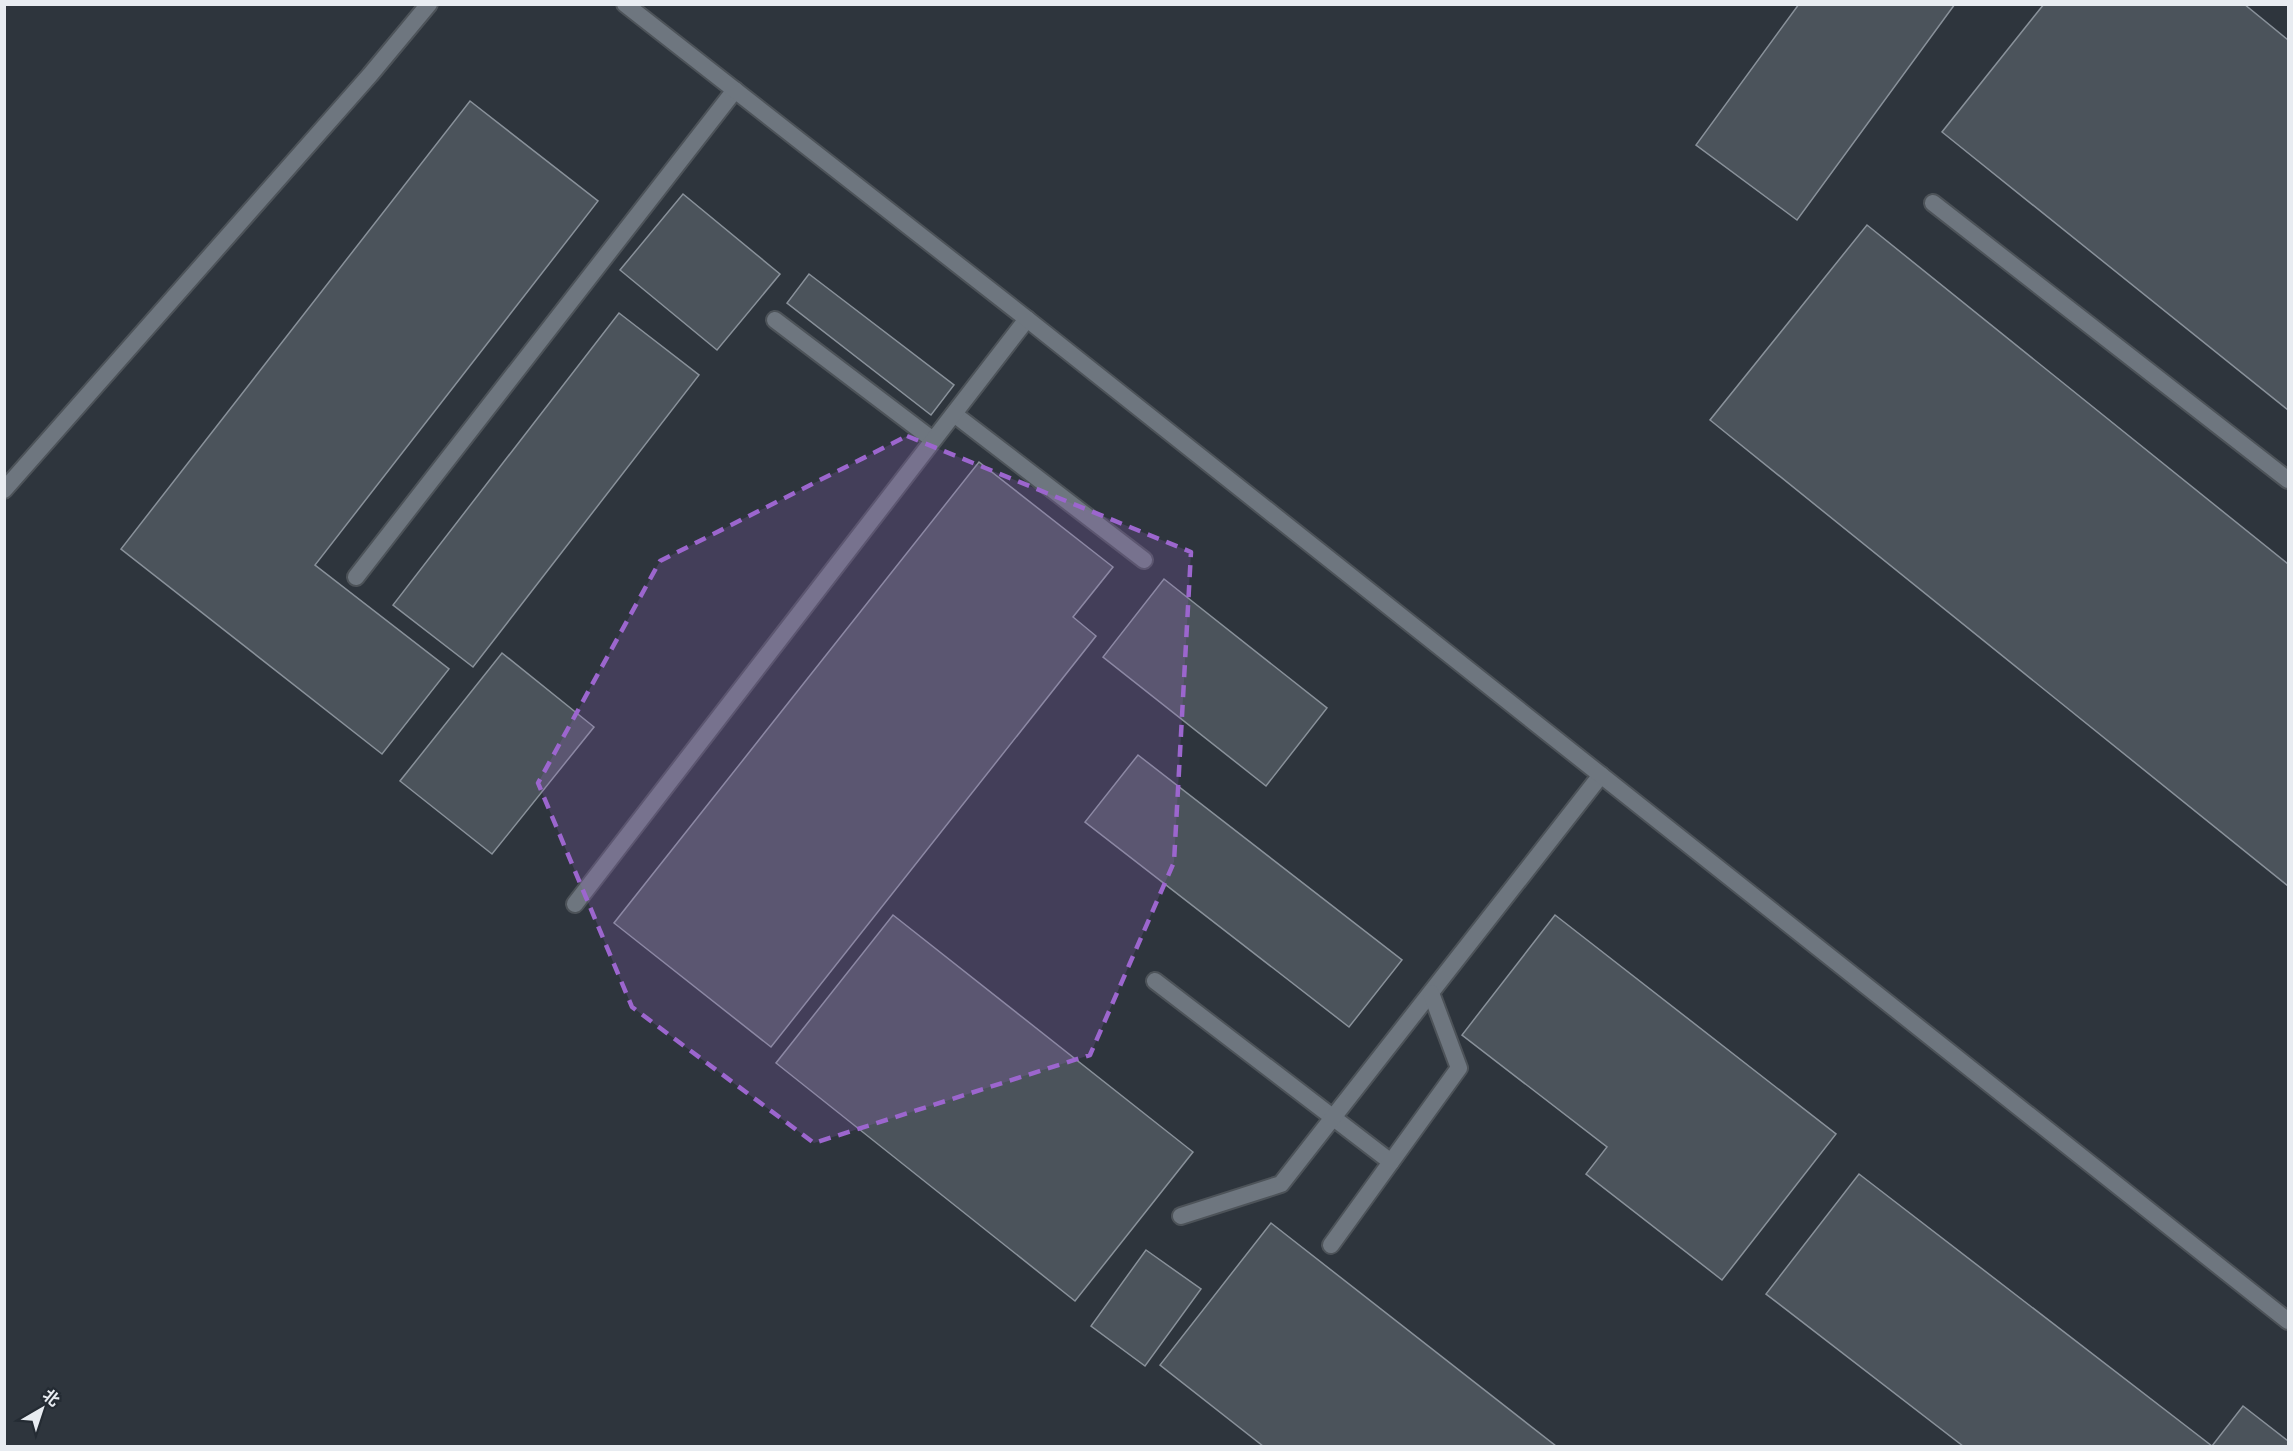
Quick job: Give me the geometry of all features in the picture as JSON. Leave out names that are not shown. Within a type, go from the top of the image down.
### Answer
[{"type":"street","points":[[4,490],[370,75],[429,4]]},
{"type":"street","points":[[625,4],[1027,319],[2289,1321]]},
{"type":"street","points":[[357,577],[735,90]]},
{"type":"street","points":[[1933,202],[2289,480]]},
{"type":"street","points":[[575,903],[1027,319]]},
{"type":"street","points":[[775,320],[933,440]]},
{"type":"street","points":[[954,414],[1144,560]]},
{"type":"street","points":[[1180,1216],[1281,1184],[1601,775]]},
{"type":"street","points":[[1155,981],[1391,1162]]},
{"type":"street","points":[[1331,1245],[1459,1068],[1431,993]]},
{"type":"highlighted area","points":[[907,436],[1191,552],[1174,862],[1090,1055],[814,1143],[632,1007],[538,783],[660,561]]},
{"type":"building","points":[[1799,4],[1955,4],[1797,220],[1696,145]]},
{"type":"building","points":[[2044,4],[2244,4],[2288,40],[2288,410],[1942,132]]},
{"type":"building","points":[[470,101],[598,201],[315,565],[449,669],[382,754],[121,549]]},
{"type":"building","points":[[683,194],[780,274],[717,350],[620,270]]},
{"type":"building","points":[[1867,225],[2288,564],[2288,886],[1710,420]]},
{"type":"building","points":[[809,274],[954,385],[931,415],[787,303]]},
{"type":"building","points":[[619,313],[699,375],[473,667],[393,605]]},
{"type":"building","points":[[979,462],[1113,567],[1073,617],[1096,636],[771,1047],[614,923]]},
{"type":"building","points":[[1164,579],[1327,708],[1266,786],[1103,657]]},
{"type":"building","points":[[502,653],[594,727],[492,854],[400,781]]},
{"type":"building","points":[[1138,755],[1402,960],[1349,1027],[1085,822]]},
{"type":"building","points":[[893,915],[1193,1152],[1075,1301],[776,1063]]},
{"type":"building","points":[[1555,915],[1836,1134],[1722,1280],[1586,1174],[1607,1147],[1462,1035]]},
{"type":"building","points":[[1859,1174],[2212,1446],[1963,1446],[1766,1294]]},
{"type":"building","points":[[1271,1223],[1556,1446],[1263,1446],[1160,1365]]},
{"type":"building","points":[[1146,1250],[1201,1289],[1145,1366],[1091,1326]]},
{"type":"building","points":[[2243,1406],[2288,1441],[2288,1446],[2212,1446]]}]
